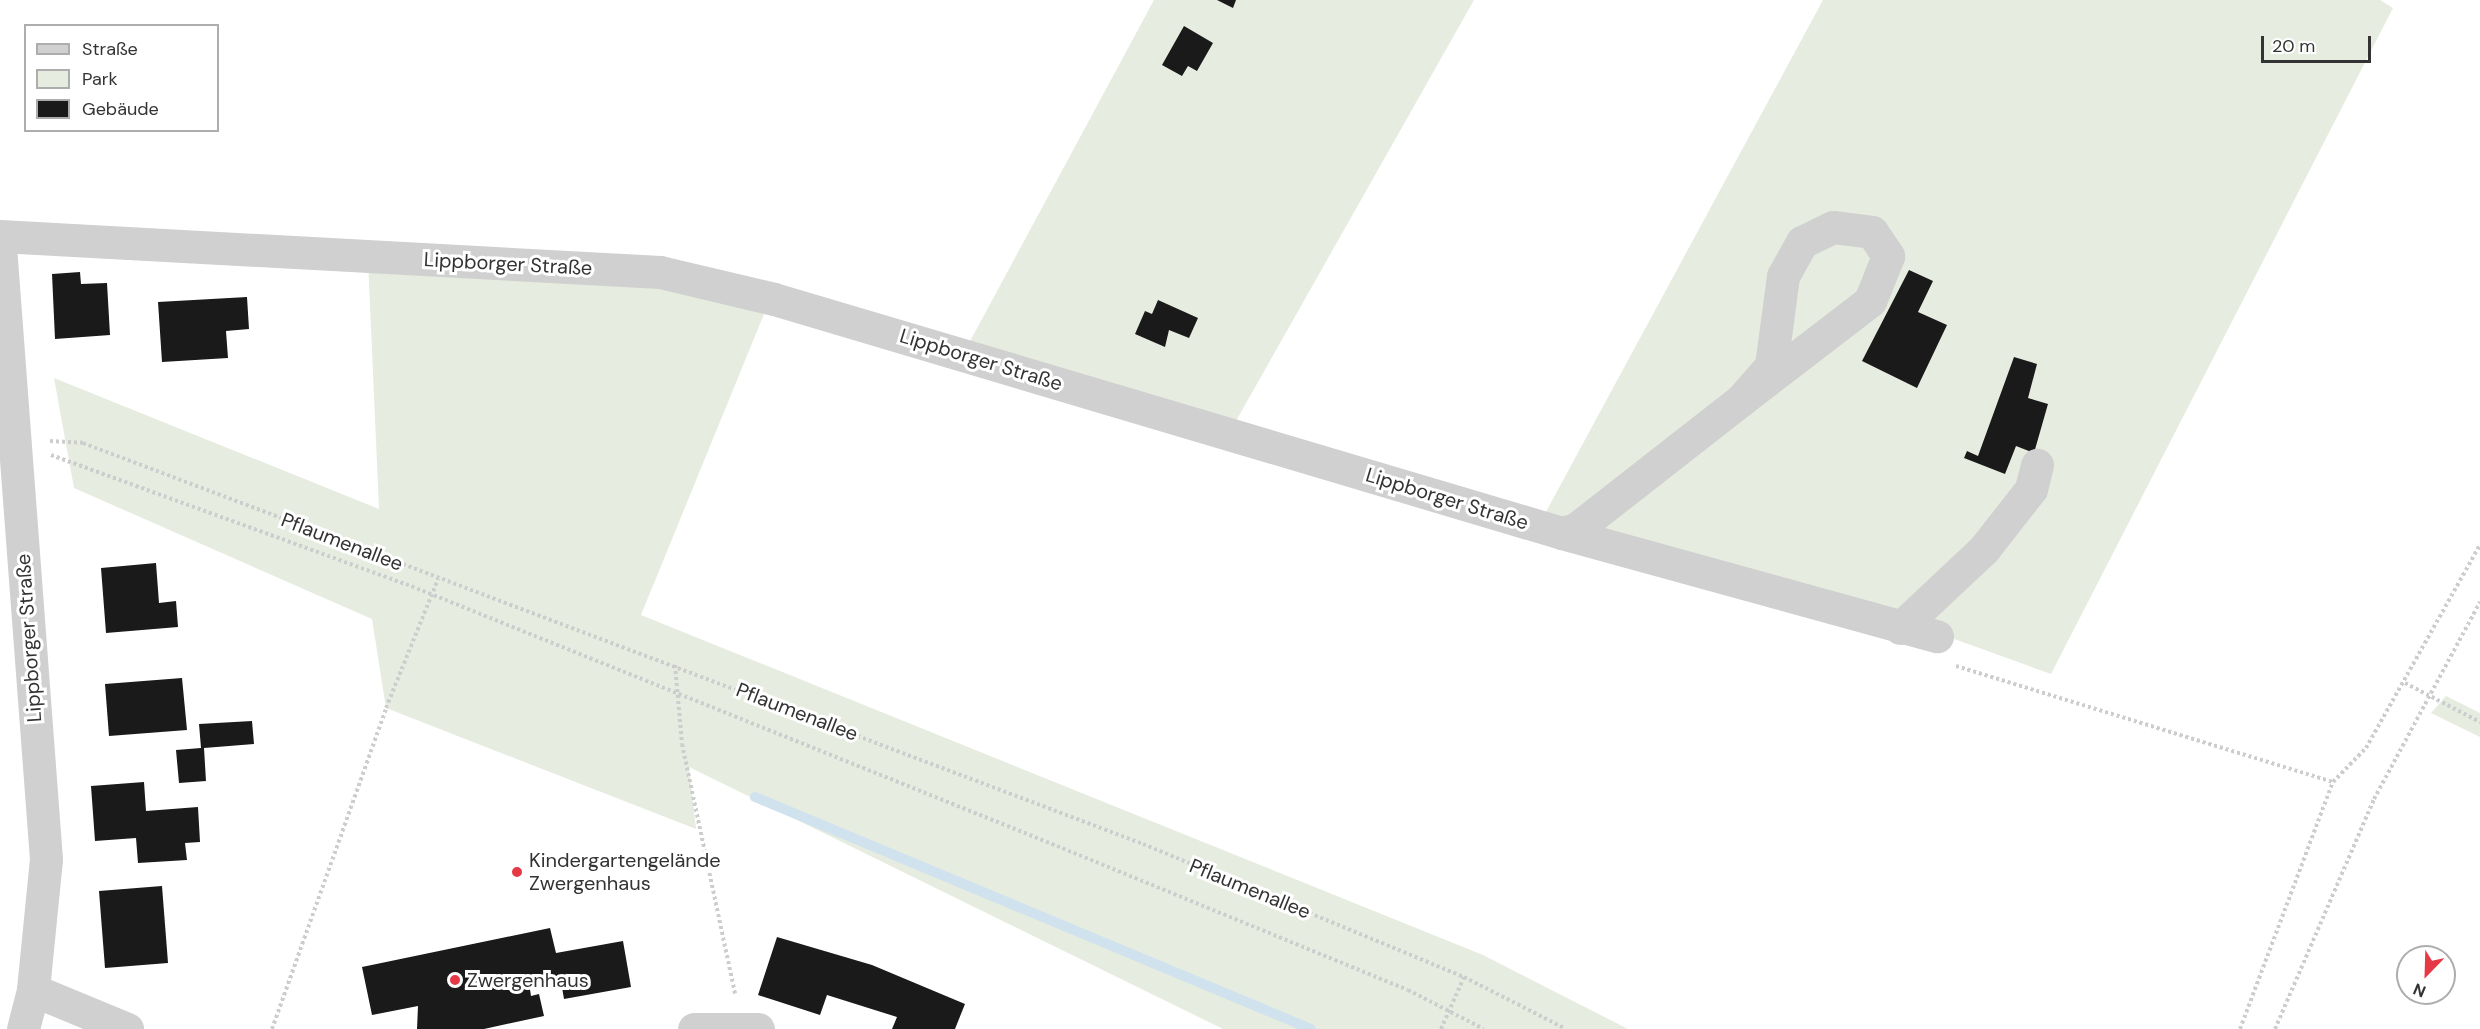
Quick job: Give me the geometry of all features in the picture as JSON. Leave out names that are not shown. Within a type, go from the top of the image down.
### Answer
[{"type":"street","points":[[1562,533],[1576,529],[1869,301],[1888,256],[1872,232],[1833,227],[1802,242],[1783,276],[1771,366],[1741,399]]},
{"type":"street","name":"Lippborger Straße","points":[[0,236],[660,272],[774,299],[1562,533],[1900,628],[1943,650]]},
{"type":"street","name":"Lippborger Straße","points":[[0,246],[9,421],[46,859],[33,990],[23,1029]]},
{"type":"street","points":[[1900,628],[1984,549],[2031,489],[2037,465]]},
{"type":"street","points":[[33,990],[127,1029]]},
{"type":"street","points":[[694,1029],[750,1027]]},
{"type":"path","name":"Pflaumenallee","points":[[9,421],[83,443],[438,579],[675,665],[1143,844],[1464,977],[1566,1029]]},
{"type":"path","points":[[9,421],[1448,1011],[1484,1029]]},
{"type":"path","points":[[2240,1029],[2334,782],[2366,748],[2405,683],[2480,545]]},
{"type":"path","points":[[272,1029],[386,708],[438,579]]},
{"type":"path","points":[[2275,1029],[2369,810],[2480,602]]},
{"type":"path","points":[[1943,650],[2334,782]]},
{"type":"path","points":[[675,665],[682,744],[750,1027]]},
{"type":"path","points":[[2405,683],[2480,722]]},
{"type":"path","points":[[1440,1029],[1464,977]]},
{"type":"green space","points":[[1154,0],[1474,0],[1232,428],[968,345]]},
{"type":"green space","points":[[1823,0],[2380,0],[2393,8],[2051,674],[1907,622],[1541,521]]},
{"type":"green space","points":[[368,260],[655,280],[764,314],[641,615],[1483,955],[1628,1029],[1223,1029],[689,767],[696,829],[386,708],[372,619],[74,488],[54,378],[379,509]]},
{"type":"green space","points":[[2446,696],[2480,713],[2480,737],[2431,713]]},
{"type":"building","points":[[1217,0],[1236,0],[1233,8]]},
{"type":"building","points":[[1184,26],[1213,43],[1197,71],[1188,66],[1182,76],[1162,65]]},
{"type":"building","points":[[1909,270],[1933,281],[1918,312],[1947,325],[1917,388],[1862,361]]},
{"type":"building","points":[[80,272],[81,284],[107,283],[110,335],[55,339],[52,274]]},
{"type":"building","points":[[247,297],[249,329],[226,331],[228,358],[162,362],[158,302]]},
{"type":"building","points":[[1158,300],[1198,318],[1189,338],[1169,330],[1165,347],[1135,334],[1145,311],[1152,314]]},
{"type":"building","points":[[2014,357],[2037,364],[2028,398],[2048,404],[2034,453],[2016,446],[2005,474],[1964,458],[1967,451],[1978,456]]},
{"type":"building","points":[[156,563],[159,603],[176,601],[178,627],[106,633],[101,568]]},
{"type":"building","points":[[182,678],[187,730],[109,736],[105,684]]},
{"type":"building","points":[[252,721],[254,744],[204,748],[206,781],[179,783],[176,750],[201,748],[199,724]]},
{"type":"building","points":[[144,782],[146,811],[198,807],[200,842],[185,843],[187,860],[138,863],[136,838],[95,841],[91,786]]},
{"type":"building","points":[[162,886],[168,963],[105,968],[99,891]]},
{"type":"building","name":"Zwergenhaus","points":[[550,928],[556,953],[623,941],[631,987],[564,999],[560,976],[529,983],[531,996],[539,994],[544,1016],[484,1029],[417,1029],[418,1006],[372,1015],[362,967]]},
{"type":"building","points":[[777,937],[872,965],[965,1004],[955,1029],[892,1029],[897,1017],[827,995],[820,1015],[758,995]]},
{"type":"waterway","points":[[755,797],[1311,1029]]},
{"type":"place","name":"Kindergartengelände Zwergenhaus","points":[[517,872]]},
{"type":"place","name":"Zwergenhaus","points":[[455,980]]}]
